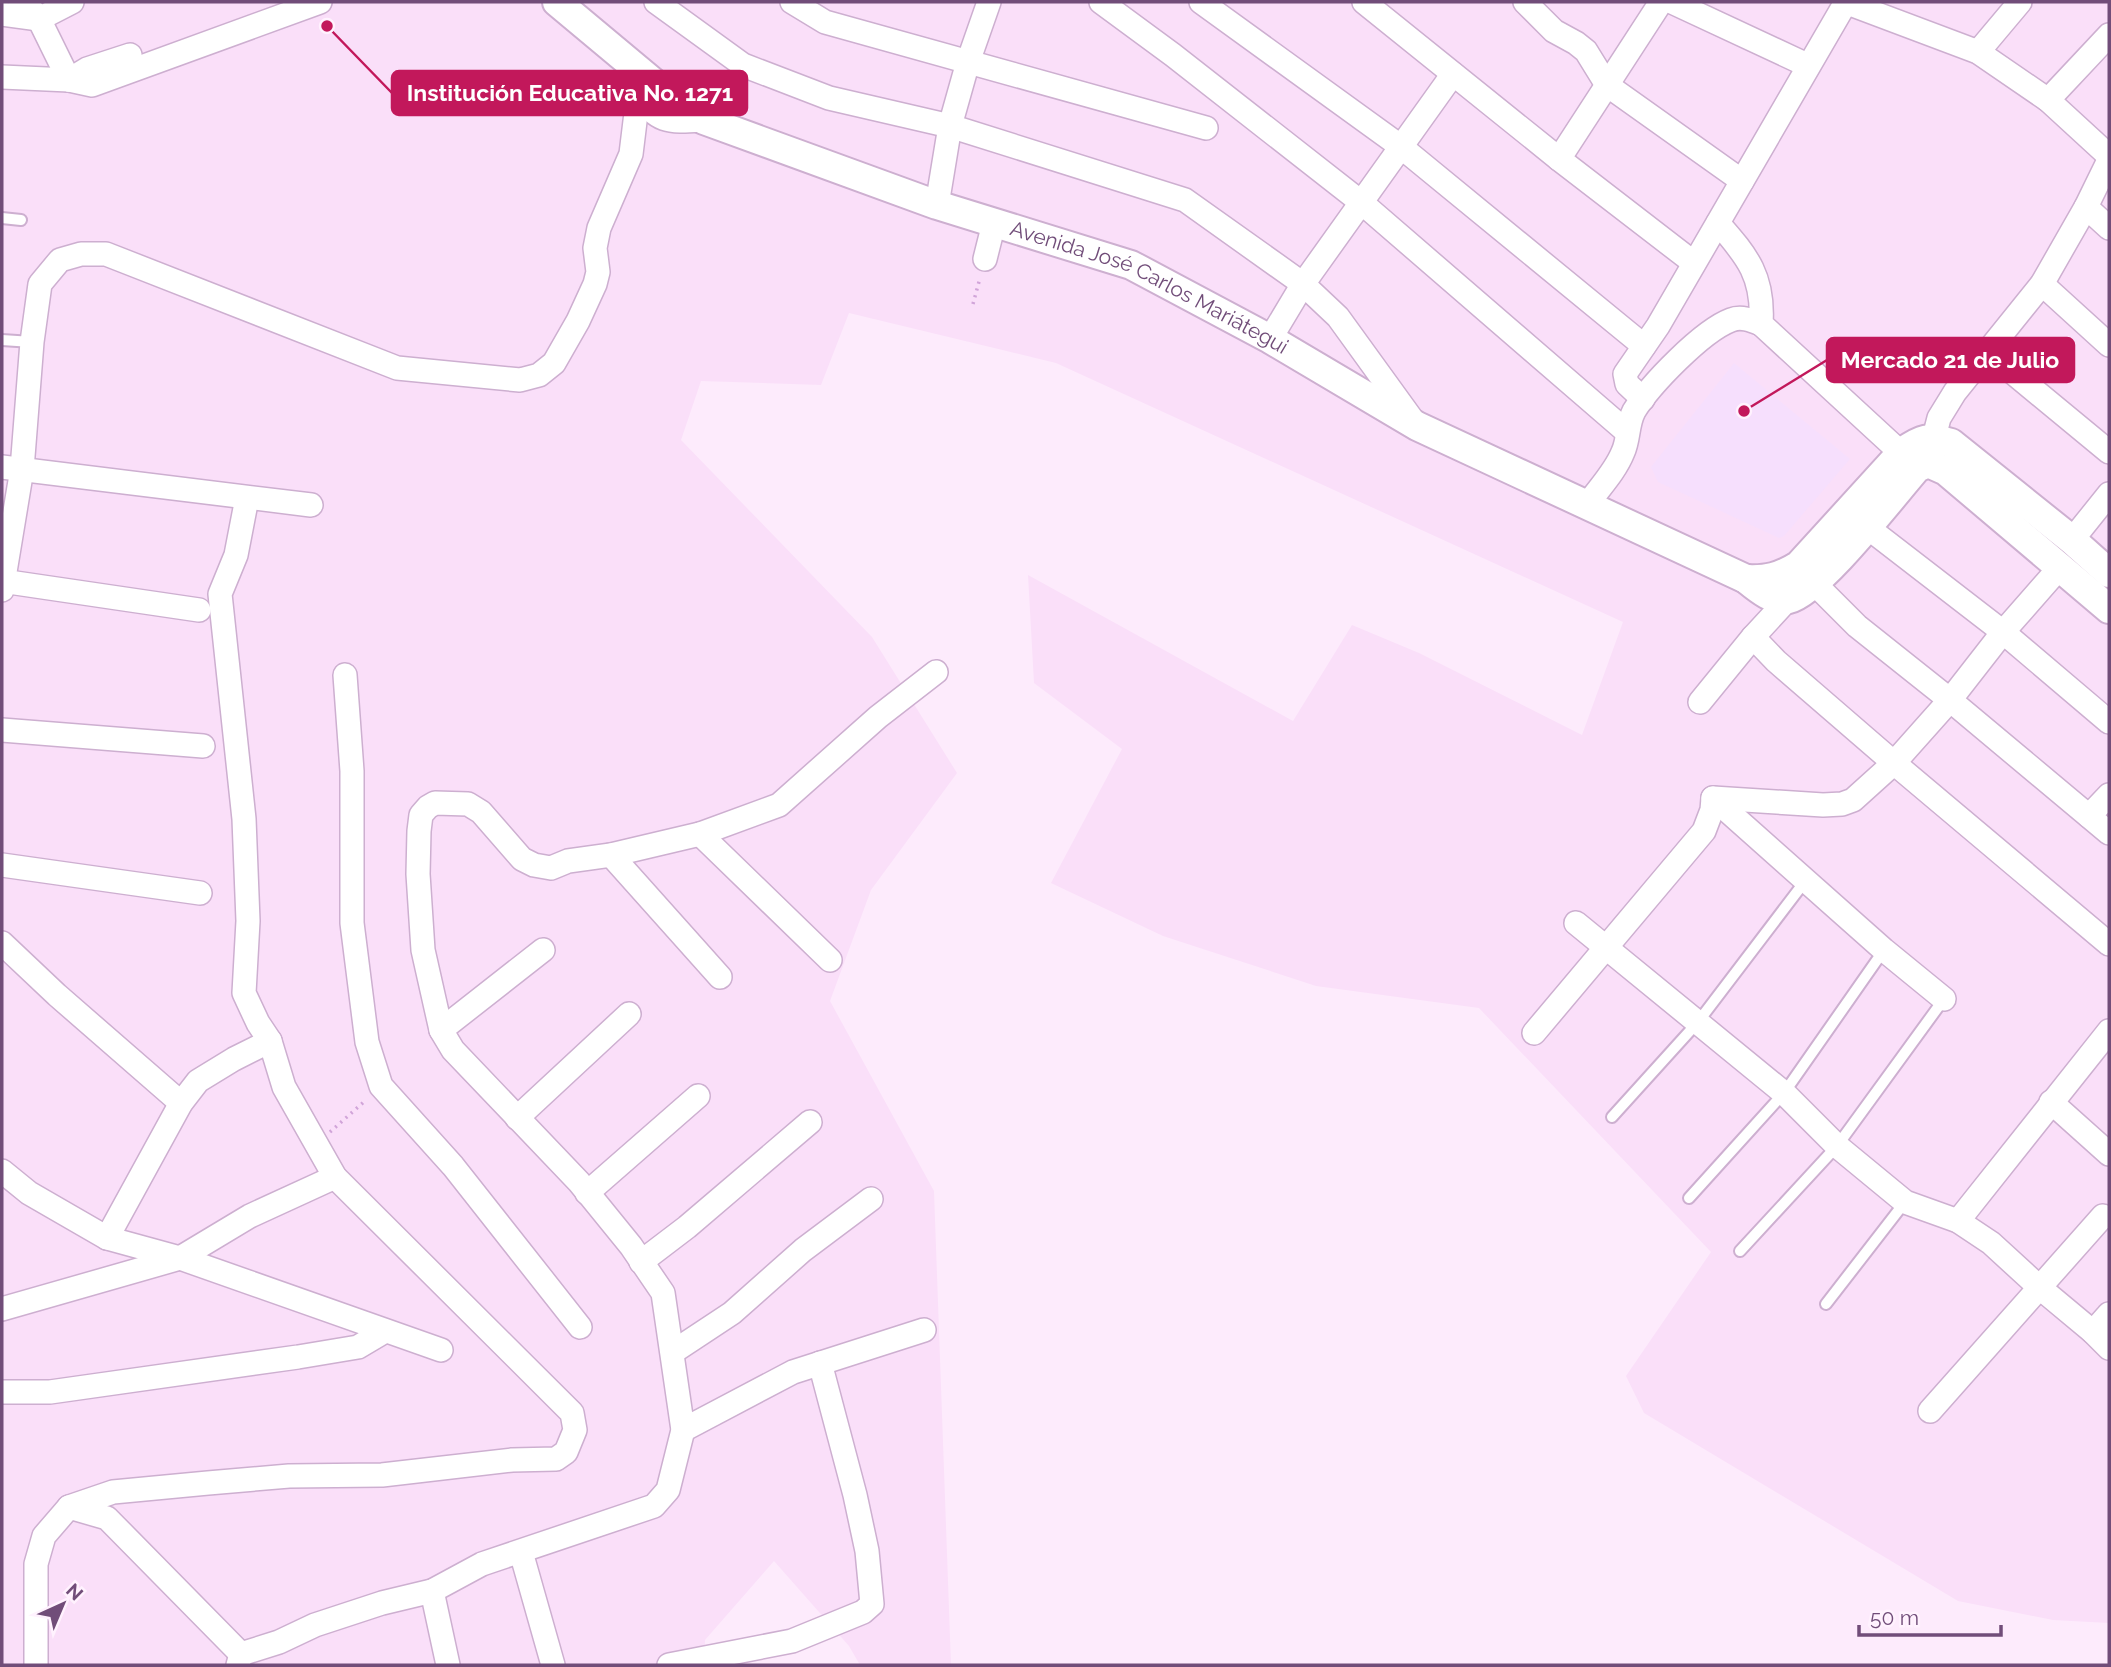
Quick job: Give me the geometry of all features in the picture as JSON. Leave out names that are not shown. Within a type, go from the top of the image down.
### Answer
[{"type":"street","points":[[2,15],[72,2]]},
{"type":"street","points":[[69,80],[87,69],[275,2]]},
{"type":"street","points":[[2,77],[69,80],[92,85],[320,2]]},
{"type":"street","name":"Avenida José Carlos Mariátegui","points":[[557,2],[639,82],[704,120],[937,205],[1131,265],[1270,339],[1417,426],[1746,579],[1768,595],[1788,599]]},
{"type":"street","points":[[656,2],[743,65],[829,98],[950,126],[1185,200],[1303,284],[1338,317],[1417,426]]},
{"type":"street","points":[[792,2],[825,22],[1206,128]]},
{"type":"street","points":[[937,205],[950,126],[989,2]]},
{"type":"street","points":[[1101,2],[1362,203],[1627,432]]},
{"type":"street","points":[[1200,2],[1400,146],[1644,346]]},
{"type":"street","points":[[1364,2],[1559,159],[1694,263]]},
{"type":"street","points":[[1525,2],[1554,31],[1586,51],[1607,85],[1742,181]]},
{"type":"street","points":[[1559,159],[1661,2]]},
{"type":"street","points":[[1672,2],[1807,65]]},
{"type":"street","points":[[1643,399],[1627,384],[1625,374],[1718,223],[1845,2],[1978,52],[2048,100],[2109,158],[2086,207],[2042,284],[1955,392],[1920,455],[1867,527],[1815,584],[1788,599],[1700,702]]},
{"type":"street","points":[[1978,52],[2020,2]]},
{"type":"street","points":[[30,8],[69,80]]},
{"type":"street","points":[[2048,100],[2109,35]]},
{"type":"street","points":[[1270,339],[1303,284],[1453,74]]},
{"type":"street","points":[[2,590],[12,468],[40,284],[60,260],[81,254],[106,254],[397,368],[520,380],[539,375],[547,370],[559,355],[597,278],[597,238],[631,154],[639,82]]},
{"type":"street","points":[[2086,207],[2109,228]]},
{"type":"street","points":[[985,259],[994,223]]},
{"type":"street","points":[[1718,223],[1744,253],[1755,271],[1762,304],[1761,324]]},
{"type":"street","points":[[2042,284],[2109,345]]},
{"type":"street","points":[[1587,505],[1616,466],[1624,450],[1634,412],[1643,399],[1706,334],[1732,319],[1748,318],[1761,324],[1920,455],[1946,471],[2109,609]]},
{"type":"street","points":[[1988,352],[2109,452]]},
{"type":"street","points":[[1746,579],[1768,580],[1799,565],[1920,455],[1951,443],[2109,573]]},
{"type":"street","points":[[12,468],[311,505]]},
{"type":"street","points":[[2072,540],[2109,494]]},
{"type":"street","points":[[36,1665],[36,1564],[44,1536],[69,1507],[113,1492],[289,1476],[382,1475],[512,1460],[556,1459],[566,1452],[575,1430],[572,1413],[335,1177],[284,1087],[270,1041],[244,993],[248,921],[244,819],[220,594],[236,555],[247,498]]},
{"type":"street","points":[[1867,527],[2003,632],[2109,722]]},
{"type":"street","points":[[1713,798],[1842,804],[1857,796],[1894,763],[1950,700],[2003,632],[2061,566]]},
{"type":"street","points":[[2,581],[199,610]]},
{"type":"street","points":[[1815,584],[1857,626],[2109,833]]},
{"type":"street","points":[[1753,637],[1776,661],[1894,763],[2109,944]]},
{"type":"street","points":[[69,1507],[107,1518],[239,1660],[315,1625],[382,1603],[432,1591],[482,1564],[654,1506],[668,1490],[683,1430],[663,1293],[587,1193],[453,1050],[441,1030],[423,950],[418,874],[421,816],[435,803],[468,804],[481,812],[522,859],[534,865],[551,868],[568,861],[611,855],[700,835],[779,805],[877,717],[936,672]]},
{"type":"street","points":[[345,675],[352,771],[352,923],[367,1042],[381,1086],[453,1166],[580,1327]]},
{"type":"street","points":[[2,730],[203,746]]},
{"type":"street","points":[[2089,816],[2109,795]]},
{"type":"street","points":[[1713,798],[1884,950],[1944,999]]},
{"type":"street","points":[[1534,1033],[1704,831],[1712,810],[1713,798]]},
{"type":"street","points":[[700,835],[830,960]]},
{"type":"street","points":[[611,855],[720,977]]},
{"type":"street","points":[[2,865],[200,893]]},
{"type":"street","points":[[1576,923],[1784,1093],[1837,1146],[1905,1202],[1958,1221],[1991,1243],[2101,1340],[2109,1314]]},
{"type":"street","points":[[2,943],[57,995],[181,1103]]},
{"type":"street","points":[[441,1030],[543,950]]},
{"type":"street","points":[[517,1118],[629,1014]]},
{"type":"street","points":[[1958,1221],[2109,1031]]},
{"type":"street","points":[[107,1238],[181,1103],[198,1081],[270,1041]]},
{"type":"street","points":[[587,1193],[698,1096]]},
{"type":"street","points":[[2051,1102],[2109,1154]]},
{"type":"street","points":[[641,1262],[687,1227],[810,1122]]},
{"type":"street","points":[[2,1171],[29,1193],[107,1238],[180,1258],[442,1350]]},
{"type":"street","points":[[2,1309],[180,1258],[250,1216],[335,1177]]},
{"type":"street","points":[[673,1352],[732,1313],[803,1250],[871,1199]]},
{"type":"street","points":[[1930,1411],[2104,1216]]},
{"type":"street","points":[[683,1430],[793,1372],[924,1330]]},
{"type":"street","points":[[2,1392],[50,1392],[298,1357],[359,1347],[385,1331]]},
{"type":"street","points":[[669,1665],[792,1641],[863,1612],[872,1604],[867,1551],[855,1495],[820,1363]]},
{"type":"street","points":[[521,1552],[553,1665]]},
{"type":"street","points":[[432,1591],[448,1665]]},
{"type":"lane","points":[[2,218],[21,220]]},
{"type":"lane","points":[[2,340],[32,342]]},
{"type":"lane","points":[[1612,1117],[1698,1022],[1806,880]]},
{"type":"lane","points":[[1689,1198],[1784,1093],[1884,950]]},
{"type":"lane","points":[[1740,1251],[1837,1146],[1944,999]]},
{"type":"lane","points":[[1826,1304],[1905,1202]]},
{"type":"path","points":[[973,304],[985,259]]},
{"type":"path","points":[[317,1144],[381,1086]]},
{"type":"shaded area","points":[[2,2],[2109,2],[2109,1623],[2053,1620],[1958,1601],[1644,1413],[1626,1376],[1711,1252],[1479,1008],[1316,986],[1163,936],[1051,883],[1122,749],[1034,683],[1028,575],[1293,721],[1352,625],[1419,653],[1582,735],[1623,622],[1056,363],[849,313],[821,385],[701,381],[681,440],[872,637],[957,773],[871,890],[830,1001],[934,1191],[951,1665],[860,1665],[849,1646],[774,1561],[705,1640],[704,1665],[2,1665]]},
{"type":"shaded area","points":[[1734,363],[1850,459],[1784,536],[1779,538],[1658,482],[1651,467]]},
{"type":"place","name":"Institución Educativa No. 1271","points":[[327,26]]},
{"type":"place","name":"Mercado 21 de Julio","points":[[1744,411]]}]
